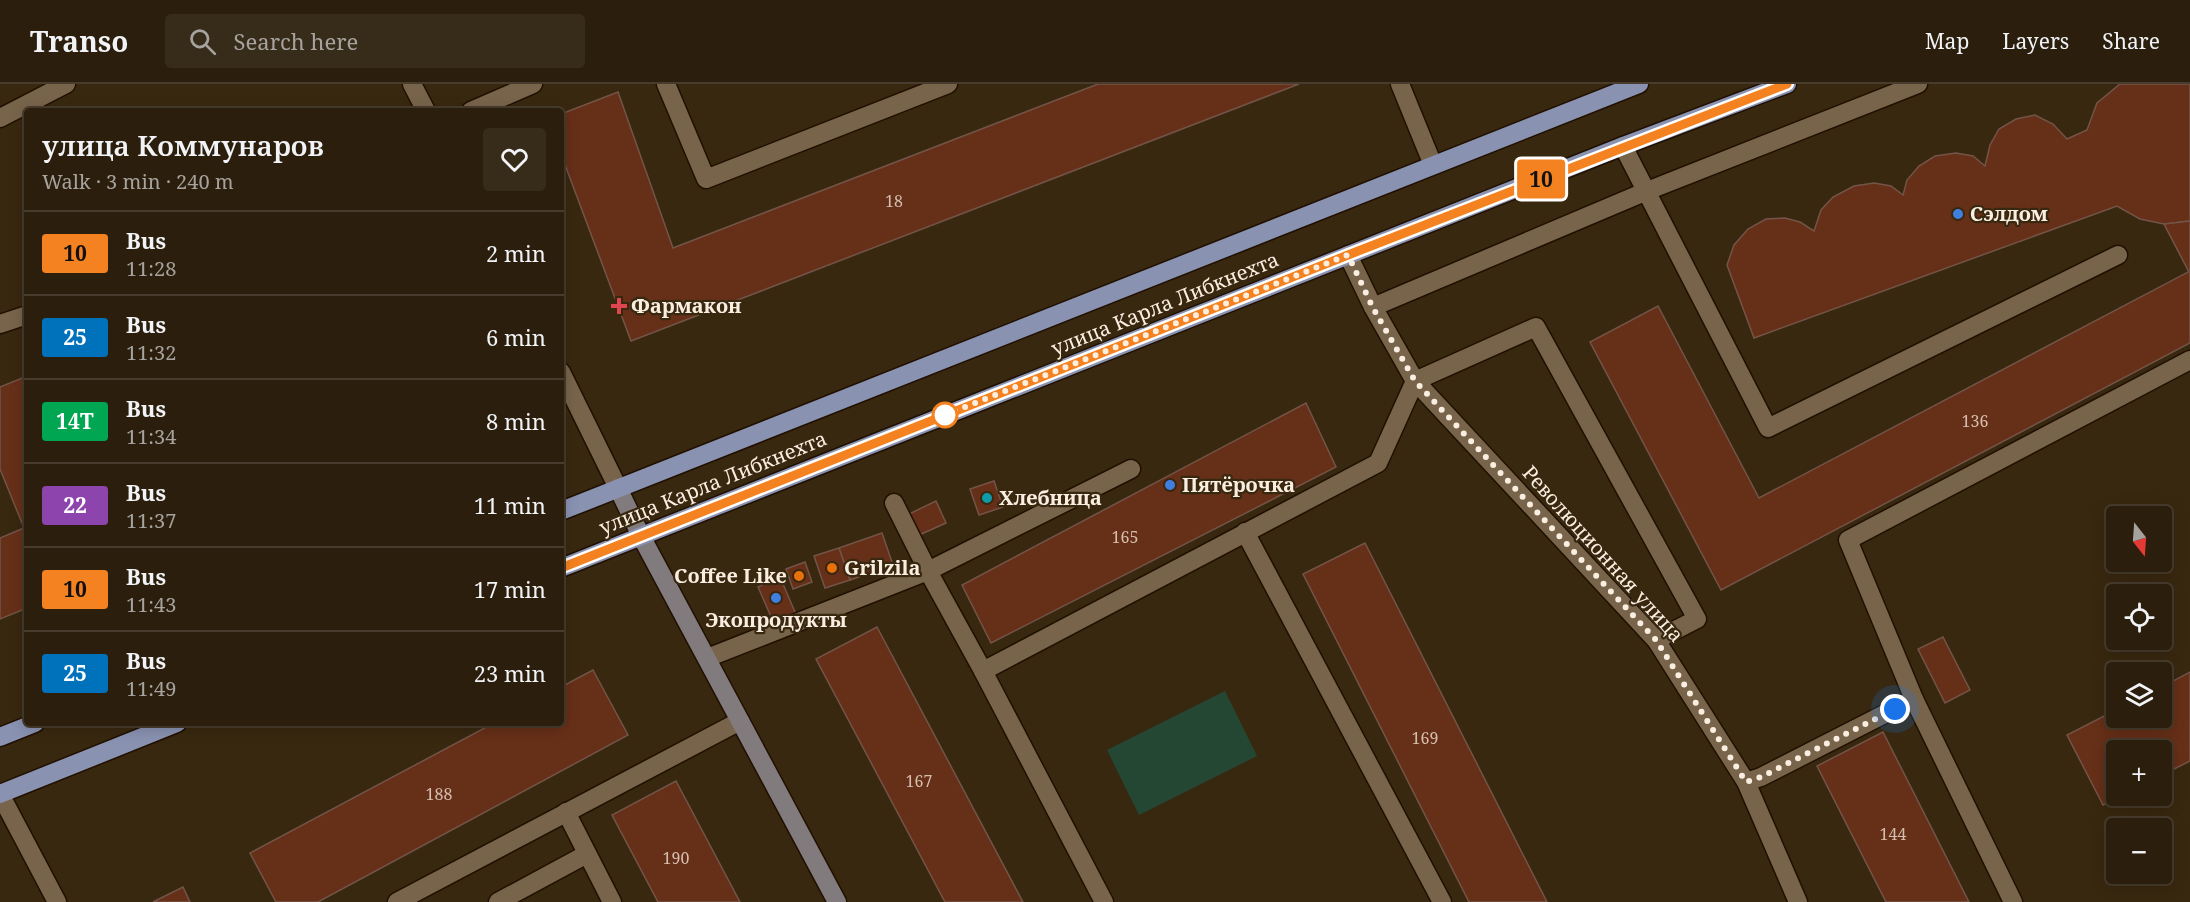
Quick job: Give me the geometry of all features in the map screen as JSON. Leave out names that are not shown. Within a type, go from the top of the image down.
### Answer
[{"type":"main road","name":"улица Карла Либкнехта","points":[[564,510],[1639,84]]},
{"type":"main road","name":"улица Карла Либкнехта","points":[[564,567],[1623,146],[1787,84]]},
{"type":"main road","points":[[0,737],[28,726]]},
{"type":"main road","points":[[0,794],[170,726]]},
{"type":"street","points":[[618,488],[641,536],[837,902]]},
{"type":"lane","points":[[0,118],[66,84]]},
{"type":"lane","points":[[412,84],[424,108]]},
{"type":"lane","points":[[478,108],[533,84]]},
{"type":"lane","points":[[666,84],[706,179],[948,84]]},
{"type":"lane","points":[[1400,84],[1433,165]]},
{"type":"lane","points":[[1373,308],[1647,191],[1918,84]]},
{"type":"lane","points":[[1623,146],[1768,428],[2118,255]]},
{"type":"lane","name":"Революционная улица","points":[[1348,255],[1373,308],[1415,381],[1656,640],[1746,782],[1798,902]]},
{"type":"lane","points":[[0,324],[24,316]]},
{"type":"lane","points":[[983,671],[1378,463],[1415,381],[1536,327],[1697,620],[1656,640]]},
{"type":"lane","points":[[2013,902],[1914,699],[1848,540],[2190,360]]},
{"type":"lane","points":[[564,378],[618,488]]},
{"type":"lane","points":[[707,658],[928,572],[1131,469]]},
{"type":"lane","points":[[894,503],[928,572],[983,671],[1104,902]]},
{"type":"lane","points":[[1245,532],[1442,902]]},
{"type":"lane","points":[[1746,782],[1761,777],[1914,699]]},
{"type":"lane","points":[[396,902],[740,721]]},
{"type":"lane","points":[[0,794],[57,902]]},
{"type":"lane","points":[[566,812],[612,902]]},
{"type":"lane","points":[[498,902],[587,854]]},
{"type":"green space","points":[[1225,691],[1257,756],[1139,815],[1107,750]]},
{"type":"building","points":[[1098,84],[1299,84],[631,341],[564,162],[564,113],[618,92],[673,248]]},
{"type":"building","name":"Сэлдом","points":[[2120,84],[2190,84],[2190,221],[2164,224],[2140,219],[2117,206],[1754,338],[1727,265],[1734,245],[1748,229],[1766,219],[1785,218],[1800,222],[1814,231],[1821,210],[1833,197],[1854,186],[1874,183],[1891,186],[1903,195],[1907,180],[1919,166],[1935,156],[1956,153],[1973,156],[1985,166],[1990,145],[1999,129],[2016,119],[2035,115],[2053,124],[2067,139],[2087,130],[2097,103]]},
{"type":"building","points":[[2190,221],[2190,271],[2189,272],[2164,224]]},
{"type":"building","points":[[2190,271],[2190,343],[1721,590],[1590,342],[1658,306],[1759,498]]},
{"type":"building","points":[[24,377],[24,528],[0,469],[0,387]]},
{"type":"building","points":[[1306,403],[1336,467],[991,643],[962,585]]},
{"type":"building","name":"Хлебница","points":[[994,481],[1003,507],[979,515],[970,489]]},
{"type":"building","points":[[936,501],[946,523],[917,536],[907,515]]},
{"type":"building","points":[[24,528],[24,609],[0,619],[0,538]]},
{"type":"building","points":[[882,533],[893,565],[850,580],[839,548]]},
{"type":"building","points":[[1365,543],[1547,902],[1469,902],[1303,574]]},
{"type":"building","name":"Grilzila","points":[[839,548],[850,580],[825,588],[814,556]]},
{"type":"building","name":"Coffee Like","points":[[805,562],[812,582],[793,589],[786,569]]},
{"type":"building","name":"Экопродукты","points":[[780,577],[798,619],[776,628],[758,587]]},
{"type":"building","points":[[877,627],[1023,902],[945,902],[816,659]]},
{"type":"building","points":[[1943,637],[1970,690],[1945,703],[1918,649]]},
{"type":"building","points":[[593,670],[628,735],[318,902],[276,902],[250,853],[488,726],[564,726],[564,685]]},
{"type":"building","points":[[2190,672],[2190,761],[2172,770],[2172,740],[2106,740],[2106,804],[2103,805],[2067,735],[2106,715],[2106,728],[2172,728],[2172,682]]},
{"type":"building","points":[[1883,732],[1969,902],[1886,902],[1817,766]]},
{"type":"building","points":[[676,781],[740,902],[658,902],[612,815]]},
{"type":"building","points":[[183,887],[190,902],[153,902]]},
{"type":"bus line","name":"10","points":[[564,567],[1623,146],[1787,84]]},
{"type":"place","name":"Сэлдом","points":[[1958,214]]},
{"type":"place","name":"Фармакон","points":[[619,306]]},
{"type":"place","name":"Пятёрочка","points":[[1170,485]]},
{"type":"place","name":"Хлебница","points":[[987,498]]},
{"type":"place","name":"Grilzila","points":[[832,568]]},
{"type":"place","name":"Coffee Like","points":[[799,576]]},
{"type":"place","name":"Экопродукты","points":[[776,598]]},
{"type":"route","points":[[945,415],[1348,255],[1373,308],[1415,381],[1656,640],[1746,782],[1761,777],[1895,709]]}]
